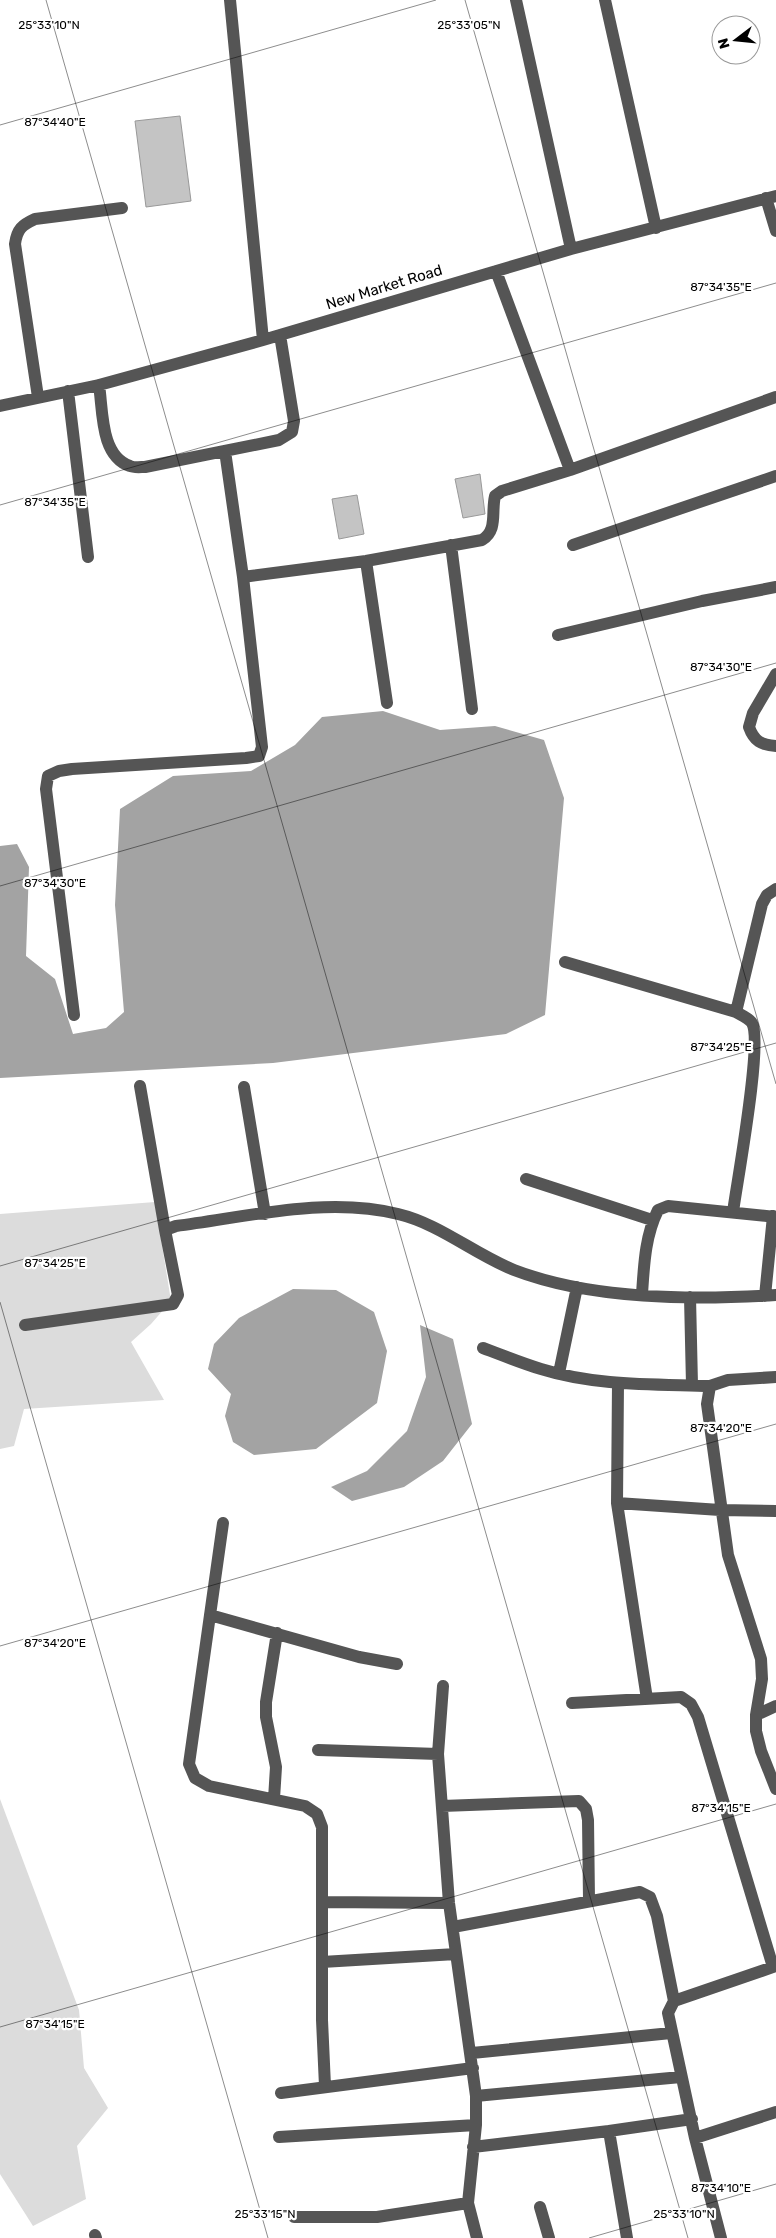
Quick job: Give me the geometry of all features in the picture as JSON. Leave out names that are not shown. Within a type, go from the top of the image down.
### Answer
[{"type":"street","points":[[230,0],[263,340]]},
{"type":"street","points":[[516,0],[571,249]]},
{"type":"street","points":[[605,0],[656,228]]},
{"type":"street","points":[[771,197],[776,231]]},
{"type":"street","name":"New Market Road","points":[[0,406],[99,384],[263,340],[496,270],[771,197]]},
{"type":"street","points":[[38,397],[15,244],[17,232],[23,225],[35,218],[122,208]]},
{"type":"street","points":[[496,270],[570,470]]},
{"type":"street","points":[[99,384],[107,440],[117,459],[130,467],[146,467],[279,440],[292,432],[293,414],[280,335]]},
{"type":"street","points":[[68,391],[88,557]]},
{"type":"street","points":[[243,577],[366,561],[482,540],[488,536],[492,529],[495,496],[502,492],[776,397]]},
{"type":"street","points":[[74,1015],[46,789],[48,776],[58,770],[258,756],[262,747],[243,577],[225,451]]},
{"type":"street","points":[[574,545],[776,476]]},
{"type":"street","points":[[451,545],[472,709]]},
{"type":"street","points":[[366,561],[387,703]]},
{"type":"street","points":[[558,634],[702,600],[776,587]]},
{"type":"street","points":[[776,674],[753,713],[749,727],[754,739],[767,746],[776,746]]},
{"type":"street","points":[[736,1012],[762,904],[767,895],[776,889]]},
{"type":"street","points":[[565,962],[736,1012],[751,1021],[755,1032],[755,1050],[733,1212]]},
{"type":"street","points":[[25,1325],[173,1304],[178,1295],[140,1086]]},
{"type":"street","points":[[244,1087],[265,1214]]},
{"type":"street","points":[[526,1179],[652,1220]]},
{"type":"street","points":[[165,1230],[176,1226],[265,1214],[331,1208],[398,1214],[430,1225],[512,1269],[545,1281],[606,1292],[690,1297],[770,1296],[775,1217],[668,1206],[658,1210],[652,1220],[646,1248],[642,1294]]},
{"type":"street","points":[[559,1373],[577,1287]]},
{"type":"street","points":[[690,1297],[692,1385]]},
{"type":"street","points":[[483,1348],[542,1370],[618,1383],[710,1386],[728,1380],[776,1377]]},
{"type":"street","points":[[618,1383],[617,1503],[647,1699]]},
{"type":"street","points":[[710,1386],[707,1404],[708,1427],[728,1555],[761,1659],[762,1679],[756,1715],[756,1731],[761,1751],[776,1789]]},
{"type":"street","points":[[617,1503],[720,1510],[776,1511]]},
{"type":"street","points":[[223,1523],[189,1764],[196,1778],[209,1786],[305,1806],[318,1814],[322,1827],[324,1902],[322,1962],[325,2086]]},
{"type":"street","points":[[210,1614],[360,1657],[397,1664]]},
{"type":"street","points":[[274,1799],[276,1767],[266,1717],[266,1702],[277,1633]]},
{"type":"street","points":[[443,1686],[438,1754],[449,1903],[472,2053],[476,2096],[476,2125],[468,2203],[477,2238]]},
{"type":"street","points":[[572,1704],[681,1697],[691,1704],[698,1717],[774,1967],[674,2001]]},
{"type":"street","points":[[756,1715],[776,1706]]},
{"type":"street","points":[[318,1750],[438,1754]]},
{"type":"street","points":[[442,1806],[579,1801],[586,1809],[588,1820],[589,1900]]},
{"type":"street","points":[[453,1927],[589,1900],[640,1892],[650,1897],[657,1916],[674,2001],[668,2013],[671,2033],[695,2138],[721,2238]]},
{"type":"street","points":[[324,1902],[449,1903]]},
{"type":"street","points":[[322,1962],[456,1954]]},
{"type":"street","points":[[472,2053],[671,2033]]},
{"type":"street","points":[[281,2093],[473,2068]]},
{"type":"street","points":[[476,2096],[681,2077]]},
{"type":"street","points":[[695,2138],[776,2112]]},
{"type":"street","points":[[473,2147],[692,2119]]},
{"type":"street","points":[[279,2137],[476,2125]]},
{"type":"street","points":[[609,2131],[627,2238]]},
{"type":"street","points":[[294,2217],[377,2217],[468,2203]]},
{"type":"street","points":[[540,2207],[549,2238]]},
{"type":"shaded area","points":[[383,711],[440,730],[495,726],[544,740],[564,798],[545,1015],[506,1034],[273,1063],[0,1078],[0,846],[17,844],[29,867],[26,956],[55,979],[73,1034],[106,1028],[124,1012],[115,905],[120,809],[173,776],[251,771],[295,745],[322,717]]},
{"type":"shaded area","points":[[155,1202],[171,1301],[151,1324],[131,1342],[164,1400],[24,1409],[14,1446],[0,1449],[0,1214]]},
{"type":"shaded area","points":[[293,1289],[336,1290],[374,1312],[387,1351],[377,1403],[316,1449],[254,1455],[233,1442],[225,1416],[231,1394],[208,1369],[214,1344],[239,1318]]},
{"type":"shaded area","points":[[420,1325],[453,1339],[472,1424],[443,1461],[404,1487],[352,1501],[331,1487],[367,1471],[407,1431],[426,1377]]},
{"type":"shaded area","points":[[0,1799],[79,2010],[84,2068],[108,2108],[77,2146],[86,2199],[33,2226],[0,2174]]},
{"type":"building","points":[[180,116],[191,201],[146,207],[135,121]]},
{"type":"building","points":[[480,474],[485,514],[463,518],[455,479]]},
{"type":"building","points":[[357,495],[364,534],[339,539],[332,499]]}]
